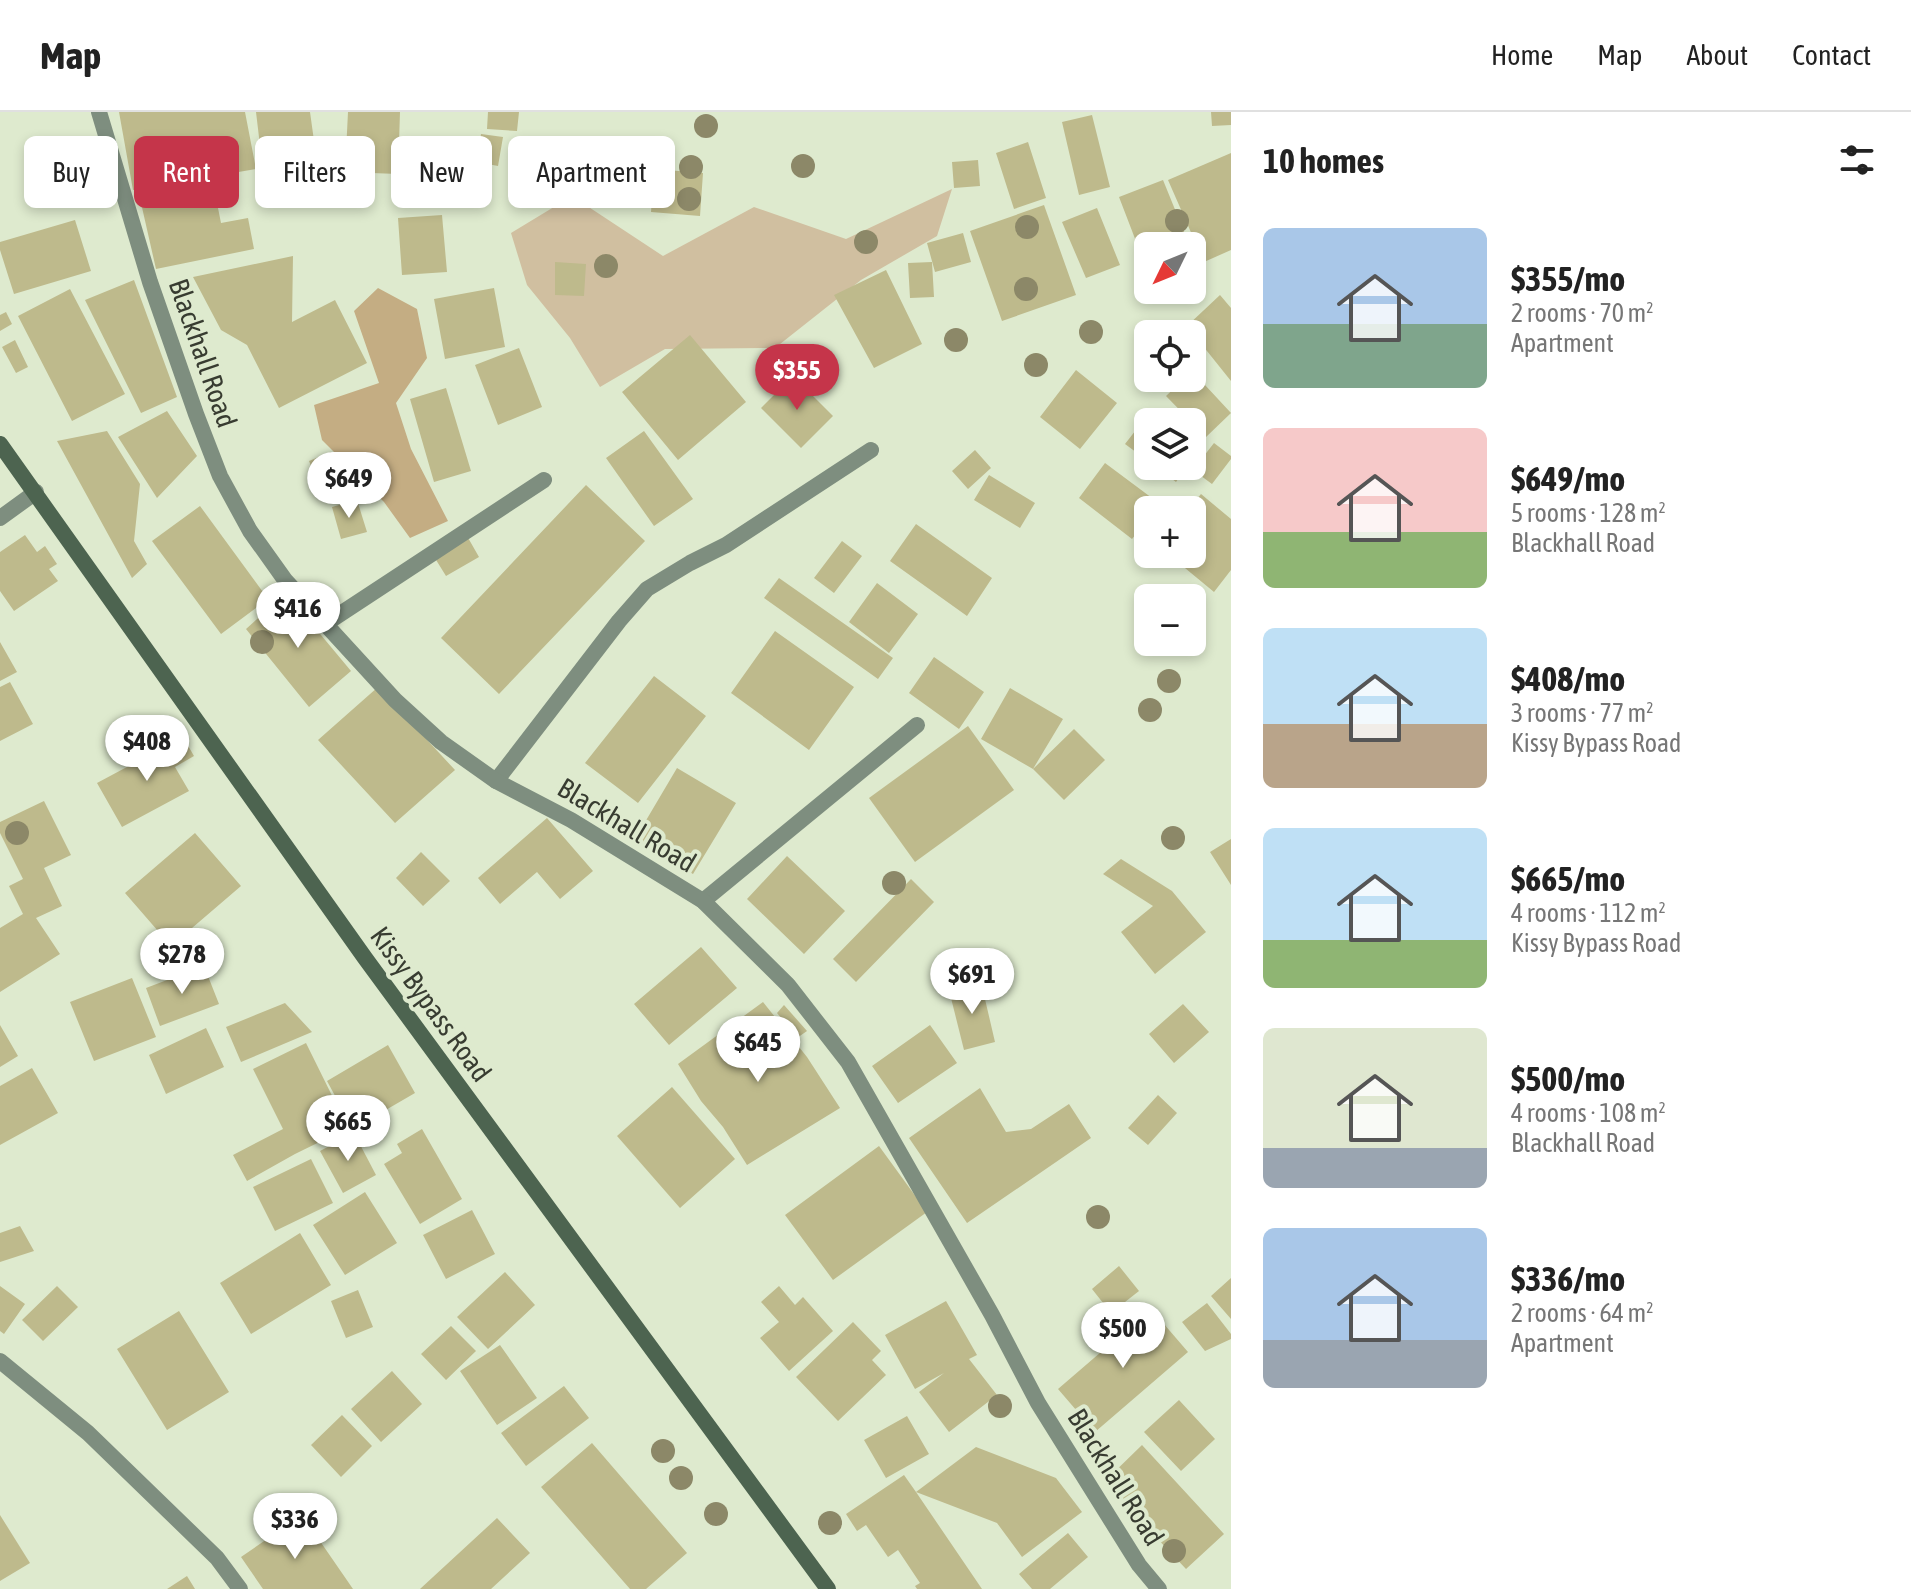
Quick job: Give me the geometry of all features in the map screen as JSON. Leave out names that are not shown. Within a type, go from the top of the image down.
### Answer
[{"type":"main road","name":"Kissy Bypass Road","points":[[0,444],[365,958],[828,1589]]},
{"type":"street","name":"Blackhall Road","points":[[99,112],[150,282],[220,476],[250,531],[285,580],[395,700],[441,742],[496,781],[571,820],[703,901],[788,985],[848,1062],[992,1315],[1038,1403],[1139,1565],[1159,1589]]},
{"type":"street","points":[[496,781],[647,589],[726,545],[871,450]]},
{"type":"street","points":[[325,624],[544,480]]},
{"type":"street","points":[[0,518],[36,492]]},
{"type":"street","points":[[703,901],[917,725]]},
{"type":"street","points":[[0,1361],[88,1433],[217,1558],[240,1589]]},
{"type":"shaded area","points":[[952,189],[937,236],[861,280],[775,348],[665,349],[600,387],[570,338],[527,285],[511,233],[552,208],[590,208],[663,256],[754,207],[846,239]]},
{"type":"shaded area","points":[[378,288],[417,309],[427,358],[396,403],[411,449],[448,521],[410,538],[384,502],[322,440],[314,405],[379,383],[354,311]]},
{"type":"building","points":[[119,112],[245,112],[255,169],[239,172],[239,136],[134,136],[133,190]]},
{"type":"building","points":[[256,112],[310,112],[313,136],[259,136]]},
{"type":"building","points":[[348,112],[400,112],[399,136],[391,136],[391,174],[375,173],[375,136],[347,136]]},
{"type":"building","points":[[488,112],[519,112],[517,131],[487,129]]},
{"type":"building","points":[[1211,112],[1231,112],[1231,125],[1212,126]]},
{"type":"building","points":[[1092,115],[1110,187],[1079,195],[1062,122]]},
{"type":"building","points":[[481,134],[503,137],[498,166],[492,165],[492,136]]},
{"type":"building","points":[[1028,142],[1046,198],[1014,209],[996,153]]},
{"type":"building","points":[[1231,153],[1231,250],[1206,261],[1206,232],[1191,232],[1168,180]]},
{"type":"building","points":[[978,160],[980,186],[954,188],[952,162]]},
{"type":"building","points":[[675,171],[703,173],[700,216],[651,212],[651,208],[675,208]]},
{"type":"building","points":[[1163,180],[1184,232],[1134,232],[1134,236],[1119,197]]},
{"type":"building","points":[[1044,205],[1076,295],[1002,321],[970,231]]},
{"type":"building","points":[[142,208],[218,208],[221,223],[248,218],[254,249],[156,269]]},
{"type":"building","points":[[1097,208],[1120,265],[1086,278],[1062,222]]},
{"type":"building","points":[[442,215],[447,272],[402,275],[398,218]]},
{"type":"building","points":[[75,220],[91,271],[14,294],[0,242]]},
{"type":"building","points":[[963,233],[971,262],[935,272],[927,243]]},
{"type":"building","points":[[293,256],[292,322],[335,300],[367,363],[279,408],[247,345],[221,330],[193,277]]},
{"type":"building","points":[[555,262],[586,264],[584,296],[555,295]]},
{"type":"building","points":[[932,262],[934,297],[910,298],[908,263]]},
{"type":"building","points":[[886,270],[922,344],[874,368],[834,295]]},
{"type":"building","points":[[134,280],[177,397],[141,413],[85,300]]},
{"type":"building","points":[[494,288],[505,347],[445,359],[434,299]]},
{"type":"building","points":[[70,289],[125,394],[72,421],[18,316]]},
{"type":"building","points":[[1220,295],[1231,308],[1231,381],[1206,350],[1206,320],[1193,320]]},
{"type":"building","points":[[6,312],[12,324],[0,331],[0,315]]},
{"type":"building","points":[[690,335],[746,402],[678,460],[622,392]]},
{"type":"building","points":[[15,340],[28,367],[16,373],[2,347]]},
{"type":"building","points":[[519,348],[542,407],[498,425],[475,365]]},
{"type":"building","points":[[1076,370],[1117,403],[1080,449],[1040,417]]},
{"type":"building","points":[[793,376],[833,416],[801,448],[761,408]]},
{"type":"building","points":[[1206,386],[1231,413],[1206,437],[1206,408],[1178,408],[1166,396],[1170,392],[1206,392]]},
{"type":"building","points":[[446,388],[471,471],[434,482],[410,399]]},
{"type":"building","points":[[167,411],[197,456],[157,498],[118,437]]},
{"type":"building","points":[[107,431],[140,484],[134,541],[147,564],[132,578],[57,441]]},
{"type":"building","points":[[644,431],[693,499],[654,526],[606,458]]},
{"type":"building","points":[[1134,432],[1134,451],[1125,444]]},
{"type":"building","points":[[1214,443],[1231,456],[1212,484],[1206,480],[1206,453]]},
{"type":"building","points":[[975,450],[991,468],[968,489],[952,471]]},
{"type":"building","points":[[331,452],[340,473],[318,482],[309,461]]},
{"type":"building","points":[[1105,463],[1149,496],[1134,496],[1132,539],[1079,498]]},
{"type":"building","points":[[989,475],[1035,503],[1020,528],[974,500]]},
{"type":"building","points":[[586,485],[645,541],[499,694],[441,638]]},
{"type":"building","points":[[1206,498],[1231,519],[1231,570],[1214,592],[1185,568],[1206,568]]},
{"type":"building","points":[[357,500],[367,532],[341,539],[332,507]]},
{"type":"building","points":[[200,506],[268,599],[221,634],[152,541]]},
{"type":"building","points":[[916,524],[992,578],[967,616],[890,561]]},
{"type":"building","points":[[25,535],[37,552],[45,546],[57,564],[49,569],[58,581],[14,611],[0,591],[0,552]]},
{"type":"building","points":[[467,536],[479,557],[446,576],[433,555]]},
{"type":"building","points":[[842,541],[862,556],[834,593],[814,578]]},
{"type":"building","points":[[779,578],[893,658],[878,679],[764,598]]},
{"type":"building","points":[[877,583],[918,614],[889,653],[849,622]]},
{"type":"building","points":[[286,593],[351,671],[309,707],[246,629]]},
{"type":"building","points":[[775,631],[854,687],[809,750],[731,693]]},
{"type":"building","points":[[0,642],[17,672],[0,681]]},
{"type":"building","points":[[934,657],[984,692],[959,729],[909,693]]},
{"type":"building","points":[[654,676],[706,716],[638,803],[585,763]]},
{"type":"building","points":[[10,682],[33,724],[0,741],[0,687]]},
{"type":"building","points":[[378,687],[455,770],[395,823],[318,740]]},
{"type":"building","points":[[1010,688],[1063,719],[1033,769],[981,739]]},
{"type":"building","points":[[968,726],[1014,790],[915,862],[869,798]]},
{"type":"building","points":[[1074,729],[1105,760],[1064,800],[1033,769]]},
{"type":"building","points":[[183,737],[194,756],[175,767],[189,791],[122,827],[97,783]]},
{"type":"building","points":[[677,768],[736,803],[693,874],[635,839]]},
{"type":"building","points":[[44,801],[71,855],[44,868],[62,906],[36,918],[60,954],[0,992],[0,928],[23,914],[9,886],[23,879],[0,833],[0,822]]},
{"type":"building","points":[[547,818],[593,871],[560,899],[537,872],[500,904],[478,878]]},
{"type":"building","points":[[195,833],[241,886],[171,946],[125,893]]},
{"type":"building","points":[[1231,839],[1231,885],[1210,852]]},
{"type":"building","points":[[421,852],[450,881],[423,906],[396,878]]},
{"type":"building","points":[[787,856],[845,911],[804,954],[747,899]]},
{"type":"building","points":[[1121,859],[1172,891],[1206,932],[1155,974],[1121,932],[1153,906],[1103,874]]},
{"type":"building","points":[[911,879],[934,902],[856,982],[833,959]]},
{"type":"building","points":[[701,947],[737,988],[669,1045],[634,1004]]},
{"type":"building","points":[[204,966],[219,1004],[160,1026],[146,988]]},
{"type":"building","points":[[132,978],[156,1037],[94,1061],[70,1002]]},
{"type":"building","points":[[981,982],[995,1042],[964,1050],[949,990]]},
{"type":"building","points":[[763,1002],[807,1057],[840,1108],[747,1165],[678,1064]]},
{"type":"building","points":[[285,1003],[312,1032],[241,1062],[226,1027]]},
{"type":"building","points":[[1183,1004],[1209,1032],[1174,1063],[1149,1034]]},
{"type":"building","points":[[784,1005],[807,1031],[797,1038],[777,1013]]},
{"type":"building","points":[[0,1025],[18,1056],[0,1067]]},
{"type":"building","points":[[930,1025],[957,1063],[898,1103],[872,1066]]},
{"type":"building","points":[[206,1028],[224,1067],[166,1094],[149,1055]]},
{"type":"building","points":[[306,1043],[348,1128],[247,1181],[233,1155],[283,1129],[253,1069]]},
{"type":"building","points":[[388,1045],[415,1093],[353,1129],[327,1081]]},
{"type":"building","points":[[32,1068],[58,1113],[0,1145],[0,1086]]},
{"type":"building","points":[[672,1087],[735,1159],[680,1208],[617,1136]]},
{"type":"building","points":[[980,1088],[1006,1132],[1031,1129],[1069,1104],[1091,1138],[967,1223],[909,1138]]},
{"type":"building","points":[[1158,1095],[1177,1113],[1148,1145],[1128,1128]]},
{"type":"building","points":[[422,1129],[462,1199],[420,1224],[384,1164],[402,1153],[397,1144]]},
{"type":"building","points":[[354,1133],[376,1175],[343,1193],[320,1151]]},
{"type":"building","points":[[879,1146],[927,1212],[833,1280],[785,1215]]},
{"type":"building","points":[[311,1159],[333,1203],[275,1231],[253,1187]]},
{"type":"building","points":[[365,1192],[397,1243],[345,1275],[313,1225]]},
{"type":"building","points":[[472,1210],[495,1254],[446,1279],[423,1235]]},
{"type":"building","points":[[20,1226],[34,1251],[0,1262],[0,1233]]},
{"type":"building","points":[[300,1233],[331,1285],[251,1334],[220,1283]]},
{"type":"building","points":[[1119,1266],[1139,1291],[1111,1313],[1092,1289]]},
{"type":"building","points":[[505,1272],[535,1305],[488,1349],[457,1317]]},
{"type":"building","points":[[1231,1278],[1231,1319],[1211,1296]]},
{"type":"building","points":[[0,1286],[25,1304],[4,1334],[0,1331]]},
{"type":"building","points":[[57,1286],[78,1307],[43,1341],[22,1320]]},
{"type":"building","points":[[779,1286],[795,1305],[803,1297],[833,1331],[789,1371],[760,1338],[779,1322],[761,1302]]},
{"type":"building","points":[[358,1290],[373,1327],[346,1338],[331,1301]]},
{"type":"building","points":[[946,1301],[977,1355],[969,1359],[997,1395],[949,1432],[919,1392],[944,1373],[915,1389],[885,1335]]},
{"type":"building","points":[[1207,1303],[1231,1334],[1231,1339],[1205,1351],[1182,1322]]},
{"type":"building","points":[[1151,1309],[1188,1352],[1095,1432],[1058,1389]]},
{"type":"building","points":[[179,1311],[229,1392],[167,1430],[117,1349]]},
{"type":"building","points":[[853,1322],[881,1351],[872,1360],[886,1375],[838,1421],[796,1377]]},
{"type":"building","points":[[451,1326],[476,1351],[446,1380],[421,1354]]},
{"type":"building","points":[[500,1345],[537,1398],[497,1425],[460,1371]]},
{"type":"building","points":[[392,1371],[422,1404],[381,1442],[351,1409]]},
{"type":"building","points":[[564,1386],[589,1418],[526,1466],[501,1433]]},
{"type":"building","points":[[1179,1400],[1215,1439],[1181,1471],[1144,1432]]},
{"type":"building","points":[[342,1415],[372,1446],[341,1477],[311,1445]]},
{"type":"building","points":[[907,1416],[929,1454],[886,1478],[864,1440]]},
{"type":"building","points":[[592,1443],[687,1553],[646,1589],[630,1589],[541,1487]]},
{"type":"building","points":[[1142,1445],[1224,1534],[1186,1569],[1104,1482]]},
{"type":"building","points":[[976,1447],[1056,1478],[1082,1512],[1022,1557],[997,1523],[916,1492]]},
{"type":"building","points":[[904,1475],[982,1589],[917,1589],[915,1586],[920,1583],[898,1550],[888,1557],[866,1525],[857,1531],[846,1514]]},
{"type":"building","points":[[0,1515],[30,1563],[0,1581]]},
{"type":"building","points":[[302,1515],[353,1589],[263,1589],[241,1557]]},
{"type":"building","points":[[497,1518],[530,1553],[491,1589],[420,1589]]},
{"type":"building","points":[[1068,1533],[1088,1557],[1050,1589],[1032,1589],[1019,1574]]},
{"type":"building","points":[[187,1576],[195,1589],[167,1589]]}]
